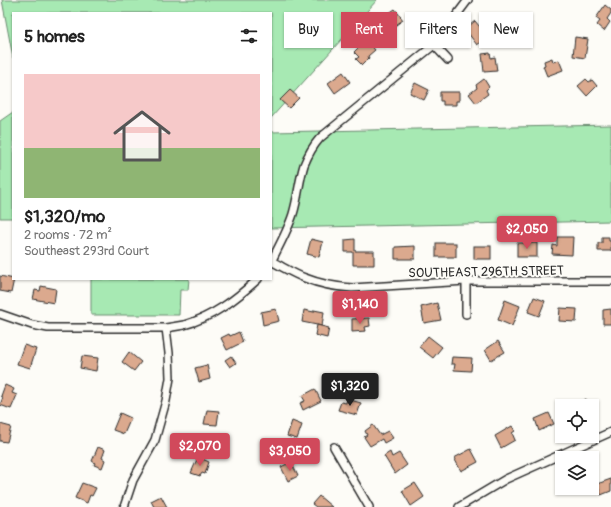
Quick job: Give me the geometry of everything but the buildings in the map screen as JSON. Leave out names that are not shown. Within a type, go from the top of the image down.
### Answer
[{"type":"street","points":[[459,12],[468,0]]},
{"type":"street","points":[[272,259],[284,237],[293,213],[304,166],[314,145],[320,138],[430,48]]},
{"type":"street","points":[[437,48],[448,60]]},
{"type":"street","name":"SOUTHEAST 296TH STREET","points":[[272,262],[304,278],[316,282],[352,288],[466,281],[611,281]]},
{"type":"street","points":[[1,316],[48,328],[166,328],[184,325],[210,315],[233,301],[257,280]]},
{"type":"street","points":[[466,281],[466,314]]},
{"type":"street","points":[[124,507],[133,480],[155,440],[166,401],[170,378],[166,328]]},
{"type":"street","points":[[459,507],[506,479],[611,432]]},
{"type":"street","points":[[334,447],[369,507]]},
{"type":"green space","points":[[2,0],[377,0],[366,12],[341,12],[341,40],[272,117],[272,12],[12,12],[12,53]]},
{"type":"green space","points":[[12,113],[12,218],[0,218],[0,121]]},
{"type":"green space","points":[[611,125],[611,221],[272,228],[272,132]]},
{"type":"green space","points":[[91,280],[189,280],[188,290],[180,290],[179,315],[91,315]]}]
